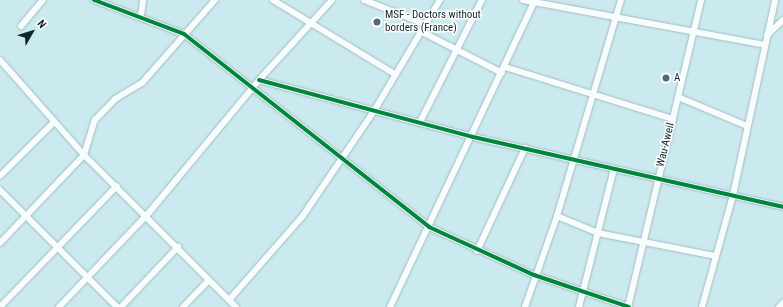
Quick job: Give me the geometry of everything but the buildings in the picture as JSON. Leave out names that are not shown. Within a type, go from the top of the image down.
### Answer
[{"type":"street","points":[[21,26],[43,0]]},
{"type":"street","points":[[94,0],[141,15],[184,34],[254,86],[429,227],[477,251],[534,275],[628,307]]},
{"type":"street","points":[[141,15],[143,0]]},
{"type":"street","points":[[0,243],[84,155],[95,120],[115,100],[142,83],[215,0]]},
{"type":"street","points":[[273,0],[310,25],[393,73]]},
{"type":"street","points":[[59,307],[147,215],[259,80],[332,0]]},
{"type":"street","points":[[364,0],[425,24]]},
{"type":"street","points":[[229,300],[302,217],[341,157],[374,111],[393,73],[440,0]]},
{"type":"street","points":[[420,122],[482,0]]},
{"type":"street","points":[[523,0],[617,16],[765,45]]},
{"type":"street","points":[[525,307],[534,275],[556,216],[621,0]]},
{"type":"street","name":"Wau-Aweil","points":[[628,307],[695,31],[701,0]]},
{"type":"street","points":[[702,307],[733,195],[775,0]]},
{"type":"street","points":[[390,307],[473,137],[535,1]]},
{"type":"street","points":[[767,35],[783,20]]},
{"type":"street","points":[[420,31],[456,50],[504,70],[673,119]]},
{"type":"street","points":[[0,60],[84,155],[147,215],[236,307]]},
{"type":"street","points":[[259,80],[473,137],[783,207]]},
{"type":"street","points":[[678,97],[747,126]]},
{"type":"street","points":[[0,176],[54,122]]},
{"type":"street","points":[[477,251],[525,148]]},
{"type":"street","points":[[579,307],[614,169]]},
{"type":"street","points":[[0,307],[117,186]]},
{"type":"street","points":[[0,190],[59,247],[117,307]]},
{"type":"street","points":[[556,216],[598,233],[715,256]]},
{"type":"street","points":[[121,307],[178,247]]},
{"type":"street","points":[[183,307],[209,280]]},
{"type":"street","points":[[779,307],[783,303]]},
{"type":"cycle path","points":[[94,0],[184,34],[429,227],[534,275],[629,307]]},
{"type":"cycle path","points":[[259,80],[473,137],[783,207]]},
{"type":"place","name":"MSF - Doctors without borders (France)","points":[[377,22]]},
{"type":"place","name":"A","points":[[666,78]]}]
